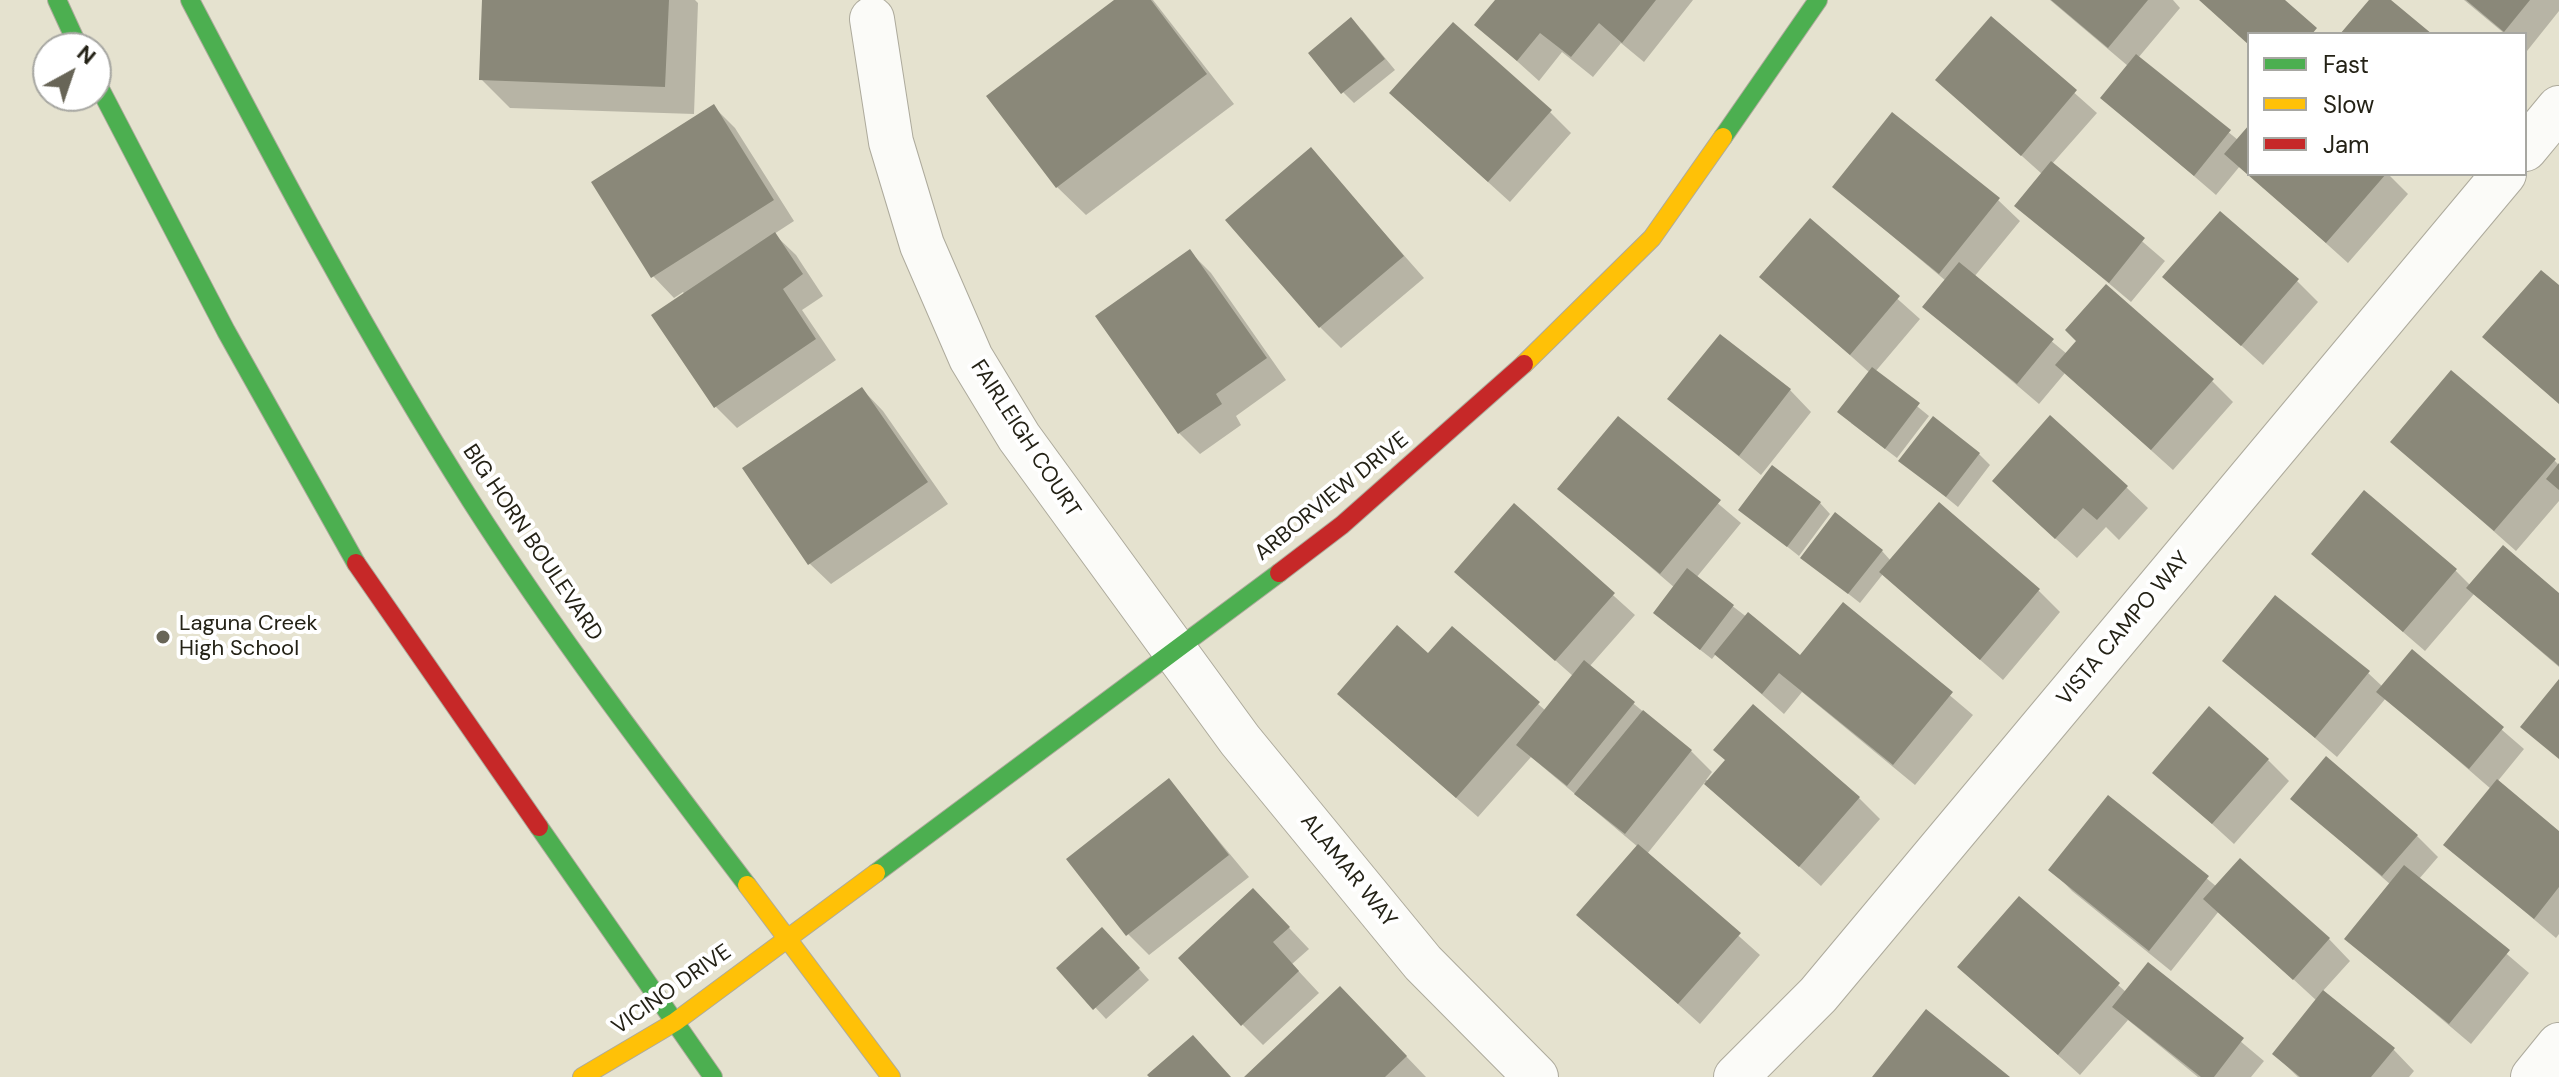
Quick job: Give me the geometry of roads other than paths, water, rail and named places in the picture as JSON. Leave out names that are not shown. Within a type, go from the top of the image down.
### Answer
[{"type":"main road","points":[[57,0],[72,32]]},
{"type":"main road","name":"BIG HORN BOULEVARD","points":[[190,0],[333,274],[472,503],[649,755],[891,1077]]},
{"type":"main road","name":"ARBORVIEW DRIVE","points":[[785,939],[1174,653],[1342,525],[1501,386],[1652,238],[1818,0]]},
{"type":"main road","points":[[112,112],[226,331],[361,571],[713,1077]]},
{"type":"main road","name":"VICINO DRIVE","points":[[582,1077],[675,1022],[785,939]]},
{"type":"street","name":"FAIRLEIGH COURT","points":[[872,19],[891,142],[922,245],[971,358],[1019,437],[1174,653]]},
{"type":"street","points":[[2527,147],[2559,108]]},
{"type":"street","name":"VISTA CAMPO WAY","points":[[1736,1077],[1818,995],[2502,176]]},
{"type":"street","name":"ALAMAR WAY","points":[[1174,653],[1240,740],[1423,963],[1536,1077]]},
{"type":"street","points":[[2533,1077],[2559,1045]]},
{"type":"place","name":"Laguna Creek High School","points":[[163,637]]}]
